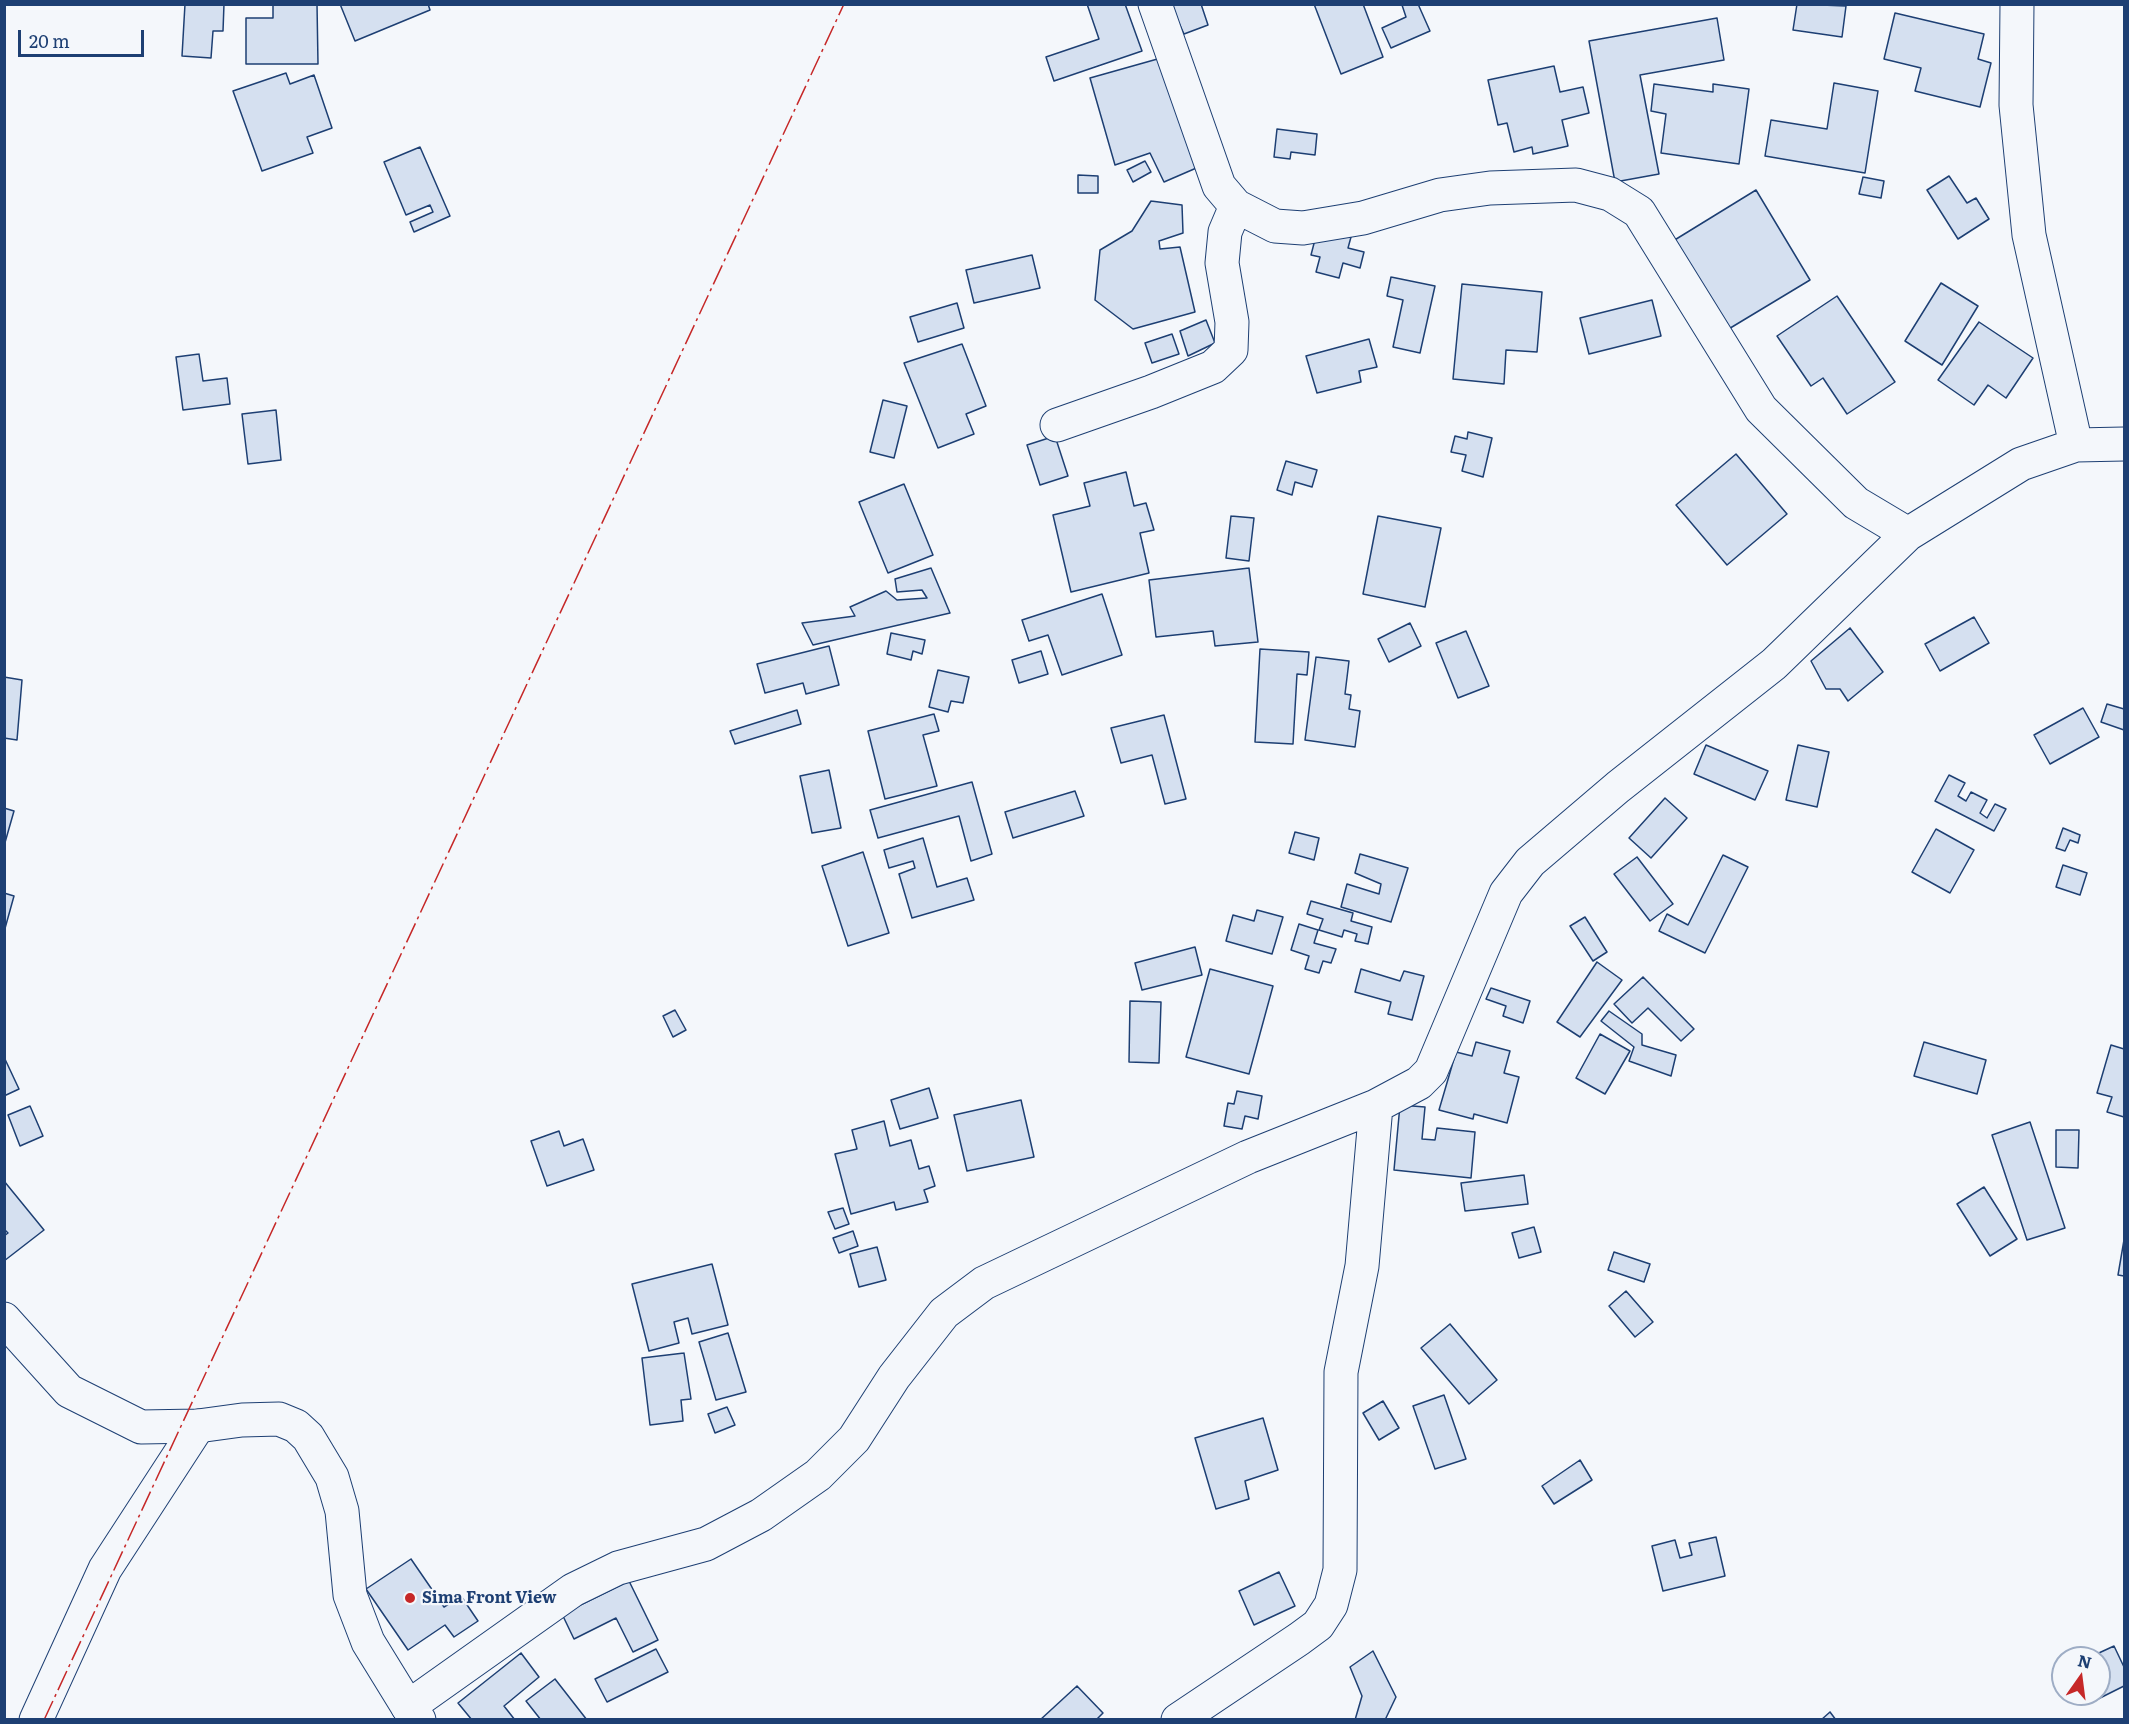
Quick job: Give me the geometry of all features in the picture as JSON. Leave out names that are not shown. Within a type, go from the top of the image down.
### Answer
[{"type":"street","points":[[1155,4],[1219,186],[1236,206],[1275,226],[1303,228],[1363,218],[1440,195],[1490,188],[1576,184],[1610,194],[1639,212],[1761,409],[1856,503],[1908,534]]},
{"type":"street","points":[[2017,4],[2016,105],[2029,235],[2076,446]]},
{"type":"street","points":[[1057,424],[1151,392],[1213,367],[1231,350],[1234,336],[1222,263],[1225,232],[1236,206]]},
{"type":"street","points":[[4,1319],[69,1391],[141,1427],[198,1426],[242,1420],[279,1419],[296,1426],[308,1437],[332,1477],[342,1510],[350,1596],[368,1642],[414,1713],[573,1590],[618,1568],[706,1544],[761,1515],[818,1475],[854,1439],[894,1377],[944,1313],[984,1283],[1186,1189],[1248,1157],[1376,1106],[1409,1090],[1431,1071],[1506,893],[1530,862],[1618,788],[1774,664],[1908,534],[2021,464],[2076,446],[2124,444]]},
{"type":"street","points":[[1178,1719],[1299,1640],[1317,1624],[1331,1605],[1340,1570],[1341,1372],[1362,1266],[1376,1106]]},
{"type":"street","points":[[36,1719],[105,1569],[198,1426]]},
{"type":"building","points":[[185,4],[224,4],[223,31],[213,31],[211,58],[182,56]]},
{"type":"building","points":[[273,4],[317,4],[318,64],[246,64],[246,18],[273,18]]},
{"type":"building","points":[[340,4],[428,4],[430,10],[355,41]]},
{"type":"building","points":[[1087,4],[1125,4],[1142,51],[1054,81],[1046,57],[1099,39]]},
{"type":"building","points":[[1170,4],[1201,4],[1208,25],[1184,34]]},
{"type":"building","points":[[1314,4],[1363,4],[1383,57],[1341,74]]},
{"type":"building","points":[[1418,4],[1430,31],[1391,48],[1382,28],[1406,17],[1402,5]]},
{"type":"building","points":[[1797,4],[1846,6],[1842,37],[1793,30]]},
{"type":"building","points":[[1895,13],[1984,34],[1978,59],[1991,63],[1980,107],[1915,91],[1921,68],[1884,59]]},
{"type":"building","points":[[1717,18],[1724,60],[1640,75],[1659,174],[1615,182],[1589,41]]},
{"type":"building","points":[[1161,58],[1201,166],[1164,182],[1150,153],[1115,165],[1090,78]]},
{"type":"building","points":[[1554,66],[1560,92],[1583,87],[1589,113],[1562,120],[1568,146],[1533,154],[1532,147],[1514,152],[1507,123],[1498,125],[1488,80]]},
{"type":"building","points":[[286,73],[290,84],[314,75],[332,128],[307,137],[313,153],[262,171],[233,91]]},
{"type":"building","points":[[1834,83],[1878,91],[1865,173],[1765,156],[1771,120],[1827,129]]},
{"type":"building","points":[[1654,84],[1713,92],[1713,84],[1749,89],[1739,164],[1661,153],[1666,114],[1651,111]]},
{"type":"building","points":[[1277,129],[1317,134],[1315,155],[1291,152],[1290,159],[1274,157]]},
{"type":"building","points":[[420,147],[450,216],[414,232],[410,222],[433,212],[430,205],[406,215],[384,162]]},
{"type":"building","points":[[1145,161],[1151,172],[1133,182],[1127,170]]},
{"type":"building","points":[[1078,175],[1098,176],[1098,193],[1078,193]]},
{"type":"building","points":[[1949,176],[1967,203],[1976,198],[1989,219],[1958,239],[1927,190]]},
{"type":"building","points":[[1863,177],[1884,181],[1881,198],[1859,194]]},
{"type":"building","points":[[1756,190],[1810,280],[1727,330],[1673,241]]},
{"type":"building","points":[[1151,201],[1182,205],[1183,233],[1159,241],[1160,249],[1180,247],[1195,312],[1133,329],[1095,300],[1100,250],[1132,231]]},
{"type":"building","points":[[1318,228],[1351,237],[1348,248],[1364,252],[1360,268],[1343,263],[1339,278],[1316,272],[1320,257],[1311,255]]},
{"type":"building","points":[[1032,255],[1040,288],[974,303],[966,270]]},
{"type":"building","points":[[1391,277],[1435,286],[1420,353],[1393,347],[1403,300],[1387,296]]},
{"type":"building","points":[[1941,283],[1978,306],[1942,365],[1905,341]]},
{"type":"building","points":[[1462,284],[1542,292],[1537,352],[1506,350],[1504,384],[1453,379]]},
{"type":"building","points":[[1837,296],[1895,382],[1847,414],[1823,378],[1811,386],[1777,336]]},
{"type":"building","points":[[1652,300],[1661,336],[1589,354],[1580,318]]},
{"type":"building","points":[[957,303],[964,328],[918,342],[910,317]]},
{"type":"building","points":[[1206,320],[1215,343],[1188,356],[1180,331]]},
{"type":"building","points":[[1979,322],[2033,358],[2006,398],[1988,385],[1974,405],[1938,380]]},
{"type":"building","points":[[1172,334],[1179,354],[1152,363],[1145,343]]},
{"type":"building","points":[[1369,339],[1377,367],[1359,371],[1361,382],[1317,393],[1306,356]]},
{"type":"building","points":[[962,344],[986,406],[966,414],[974,434],[938,448],[904,363]]},
{"type":"building","points":[[199,354],[203,381],[227,378],[230,404],[183,410],[176,357]]},
{"type":"building","points":[[883,400],[907,406],[894,458],[870,452]]},
{"type":"building","points":[[276,410],[281,460],[248,464],[242,414]]},
{"type":"building","points":[[1468,432],[1492,438],[1483,477],[1462,471],[1466,455],[1451,452],[1455,436],[1467,439]]},
{"type":"building","points":[[1055,436],[1068,476],[1040,485],[1027,445]]},
{"type":"building","points":[[1736,454],[1787,514],[1727,565],[1676,505]]},
{"type":"building","points":[[1286,461],[1317,470],[1312,487],[1295,482],[1292,495],[1277,490]]},
{"type":"building","points":[[1126,472],[1134,506],[1146,503],[1154,530],[1140,533],[1149,573],[1071,592],[1053,515],[1090,506],[1084,483]]},
{"type":"building","points":[[904,484],[933,555],[888,573],[859,502]]},
{"type":"building","points":[[1231,516],[1254,518],[1249,561],[1226,558]]},
{"type":"building","points":[[1378,516],[1441,528],[1425,607],[1363,594]]},
{"type":"building","points":[[931,568],[950,613],[813,645],[802,623],[855,616],[850,607],[886,591],[897,600],[927,598],[922,590],[897,592],[895,579]]},
{"type":"building","points":[[1249,568],[1258,642],[1215,646],[1213,631],[1156,637],[1149,580]]},
{"type":"building","points":[[1102,594],[1122,655],[1062,675],[1048,635],[1029,641],[1022,620]]},
{"type":"building","points":[[1974,617],[1989,643],[1940,671],[1925,644]]},
{"type":"building","points":[[1410,623],[1421,646],[1389,662],[1378,639]]},
{"type":"building","points":[[1850,628],[1883,672],[1848,701],[1840,689],[1826,689],[1811,661]]},
{"type":"building","points":[[1466,631],[1489,686],[1458,698],[1436,643]]},
{"type":"building","points":[[891,633],[925,640],[922,654],[913,651],[911,660],[887,654]]},
{"type":"building","points":[[829,646],[839,685],[806,694],[803,683],[765,693],[757,664]]},
{"type":"building","points":[[1260,649],[1309,652],[1307,675],[1297,674],[1293,744],[1255,742]]},
{"type":"building","points":[[1041,651],[1048,674],[1019,683],[1012,660]]},
{"type":"building","points":[[1316,657],[1349,661],[1345,694],[1351,695],[1349,709],[1360,711],[1355,747],[1305,740]]},
{"type":"building","points":[[938,670],[969,677],[963,703],[951,701],[948,712],[929,707]]},
{"type":"building","points":[[4,677],[22,680],[17,740],[4,738]]},
{"type":"building","points":[[2107,704],[2124,709],[2124,730],[2101,722]]},
{"type":"building","points":[[2083,708],[2099,737],[2050,764],[2034,735]]},
{"type":"building","points":[[797,710],[801,724],[735,744],[730,731]]},
{"type":"building","points":[[934,714],[939,731],[923,735],[937,786],[885,799],[868,731]]},
{"type":"building","points":[[1164,715],[1186,799],[1165,804],[1152,755],[1121,763],[1111,728]]},
{"type":"building","points":[[1706,745],[1768,771],[1755,800],[1694,774]]},
{"type":"building","points":[[1798,745],[1829,752],[1817,807],[1786,800]]},
{"type":"building","points":[[829,770],[841,828],[812,833],[800,776]]},
{"type":"building","points":[[1949,775],[1965,783],[1958,796],[1966,801],[1971,792],[1987,800],[1980,813],[1987,818],[1995,804],[2006,809],[1994,831],[1935,801]]},
{"type":"building","points":[[972,782],[992,854],[971,861],[959,816],[878,838],[870,810]]},
{"type":"building","points":[[1075,791],[1084,816],[1013,838],[1005,812]]},
{"type":"building","points":[[1665,798],[1687,818],[1651,858],[1629,838]]},
{"type":"building","points":[[4,808],[14,811],[4,846]]},
{"type":"building","points":[[2063,828],[2080,835],[2078,843],[2070,840],[2065,851],[2056,848]]},
{"type":"building","points":[[1936,829],[1974,850],[1950,893],[1912,872]]},
{"type":"building","points":[[1295,832],[1319,838],[1314,860],[1289,853]]},
{"type":"building","points":[[923,838],[937,887],[967,878],[974,900],[912,918],[899,874],[915,868],[913,861],[889,868],[884,850]]},
{"type":"building","points":[[863,852],[889,933],[848,946],[822,866]]},
{"type":"building","points":[[1360,854],[1408,868],[1391,922],[1341,907],[1347,884],[1379,894],[1381,884],[1355,873]]},
{"type":"building","points":[[1723,855],[1748,867],[1705,953],[1659,931],[1667,914],[1688,925]]},
{"type":"building","points":[[1637,857],[1673,904],[1650,921],[1614,874]]},
{"type":"building","points":[[2063,865],[2087,873],[2080,895],[2056,887]]},
{"type":"building","points":[[4,893],[14,896],[4,932]]},
{"type":"building","points":[[1311,901],[1353,913],[1351,921],[1372,927],[1368,944],[1355,941],[1357,934],[1344,930],[1342,937],[1319,930],[1323,919],[1307,914]]},
{"type":"building","points":[[1257,910],[1283,917],[1272,954],[1226,941],[1233,915],[1254,921]]},
{"type":"building","points":[[1585,917],[1607,952],[1593,961],[1570,926]]},
{"type":"building","points":[[1299,924],[1318,930],[1314,943],[1336,949],[1331,963],[1323,961],[1319,973],[1305,969],[1309,956],[1291,950]]},
{"type":"building","points":[[1195,947],[1202,975],[1142,990],[1135,963]]},
{"type":"building","points":[[1597,962],[1622,980],[1580,1037],[1557,1022]]},
{"type":"building","points":[[1210,969],[1273,986],[1249,1074],[1186,1057]]},
{"type":"building","points":[[1361,969],[1400,981],[1404,971],[1424,976],[1412,1020],[1388,1014],[1391,1002],[1355,992]]},
{"type":"building","points":[[1643,977],[1694,1029],[1681,1041],[1648,1008],[1632,1023],[1614,1004]]},
{"type":"building","points":[[1491,988],[1530,1001],[1523,1023],[1503,1016],[1506,1006],[1486,999]]},
{"type":"building","points":[[1130,1001],[1161,1002],[1159,1063],[1129,1062]]},
{"type":"building","points":[[675,1010],[686,1030],[673,1037],[663,1016]]},
{"type":"building","points":[[1609,1011],[1642,1034],[1642,1045],[1676,1055],[1671,1076],[1629,1061],[1634,1047],[1601,1021]]},
{"type":"building","points":[[1600,1034],[1630,1051],[1605,1094],[1576,1078]]},
{"type":"building","points":[[1476,1042],[1510,1051],[1504,1073],[1519,1077],[1507,1123],[1474,1114],[1473,1119],[1439,1110],[1456,1052],[1472,1056]]},
{"type":"building","points":[[1924,1042],[1986,1060],[1977,1094],[1914,1076]]},
{"type":"building","points":[[2111,1045],[2124,1049],[2124,1117],[2107,1112],[2112,1097],[2097,1093]]},
{"type":"building","points":[[4,1057],[19,1089],[4,1096]]},
{"type":"building","points":[[929,1088],[938,1118],[900,1129],[891,1100]]},
{"type":"building","points":[[1237,1091],[1262,1096],[1258,1119],[1245,1116],[1242,1129],[1224,1126],[1228,1103],[1234,1104]]},
{"type":"building","points":[[1021,1100],[1034,1157],[967,1171],[954,1115]]},
{"type":"building","points":[[1400,1105],[1425,1107],[1422,1139],[1435,1140],[1437,1128],[1475,1132],[1471,1178],[1394,1170]]},
{"type":"building","points":[[30,1106],[43,1136],[20,1146],[8,1115]]},
{"type":"building","points":[[884,1121],[890,1146],[911,1140],[919,1169],[929,1166],[935,1186],[924,1190],[928,1202],[896,1210],[894,1202],[851,1214],[835,1154],[857,1149],[852,1130]]},
{"type":"building","points":[[2030,1122],[2065,1228],[2027,1240],[1992,1135]]},
{"type":"building","points":[[2056,1130],[2079,1130],[2078,1168],[2056,1167]]},
{"type":"building","points":[[559,1131],[564,1146],[583,1139],[594,1170],[547,1186],[531,1141]]},
{"type":"building","points":[[1524,1175],[1528,1204],[1465,1211],[1461,1183]]},
{"type":"building","points":[[4,1181],[44,1230],[4,1261],[4,1236],[8,1233],[4,1229]]},
{"type":"building","points":[[1984,1187],[2017,1239],[1990,1256],[1957,1204]]},
{"type":"building","points":[[843,1208],[849,1224],[835,1229],[828,1212]]},
{"type":"building","points":[[1534,1227],[1541,1252],[1519,1258],[1512,1233]]},
{"type":"building","points":[[853,1231],[858,1246],[839,1253],[833,1238]]},
{"type":"building","points":[[2124,1240],[2124,1276],[2118,1275]]},
{"type":"building","points":[[877,1247],[886,1280],[859,1287],[850,1254]]},
{"type":"building","points":[[1614,1252],[1650,1264],[1644,1282],[1608,1270]]},
{"type":"building","points":[[712,1264],[728,1325],[692,1334],[688,1318],[674,1322],[679,1343],[649,1351],[632,1284]]},
{"type":"building","points":[[1626,1291],[1653,1322],[1635,1337],[1609,1306]]},
{"type":"building","points":[[1450,1324],[1497,1380],[1469,1404],[1421,1348]]},
{"type":"building","points":[[728,1333],[746,1392],[716,1400],[699,1342]]},
{"type":"building","points":[[684,1353],[691,1399],[681,1400],[683,1421],[650,1425],[642,1358]]},
{"type":"building","points":[[1444,1395],[1466,1459],[1435,1469],[1413,1406]]},
{"type":"building","points":[[1383,1401],[1399,1428],[1379,1440],[1363,1413]]},
{"type":"building","points":[[727,1407],[735,1425],[715,1433],[708,1414]]},
{"type":"building","points":[[1263,1418],[1278,1470],[1245,1481],[1249,1499],[1216,1509],[1195,1438]]},
{"type":"building","points":[[1580,1460],[1592,1480],[1554,1504],[1542,1486]]},
{"type":"building","points":[[1716,1537],[1725,1576],[1663,1591],[1652,1546],[1675,1540],[1680,1558],[1692,1555],[1689,1543]]},
{"type":"building","points":[[411,1559],[444,1607],[461,1596],[478,1621],[454,1637],[445,1625],[408,1650],[366,1589]]},
{"type":"building","points":[[1279,1572],[1295,1606],[1254,1625],[1239,1591]]},
{"type":"building","points":[[629,1581],[658,1640],[633,1652],[616,1618],[574,1639],[562,1614]]},
{"type":"building","points":[[2114,1646],[2124,1667],[2124,1686],[2111,1692],[2111,1647]]},
{"type":"building","points":[[656,1649],[668,1672],[607,1702],[595,1679]]},
{"type":"building","points":[[1373,1651],[1396,1697],[1385,1720],[1355,1720],[1362,1696],[1350,1667]]},
{"type":"building","points":[[521,1653],[539,1677],[504,1706],[515,1720],[472,1720],[458,1703]]},
{"type":"building","points":[[555,1679],[587,1720],[541,1720],[526,1701]]},
{"type":"building","points":[[1077,1686],[1103,1713],[1096,1720],[1040,1720]]},
{"type":"building","points":[[1830,1712],[1836,1720],[1821,1720]]},
{"type":"power","points":[[44,1720],[844,4]]},
{"type":"place","name":"Sima Front View","points":[[410,1598]]}]
